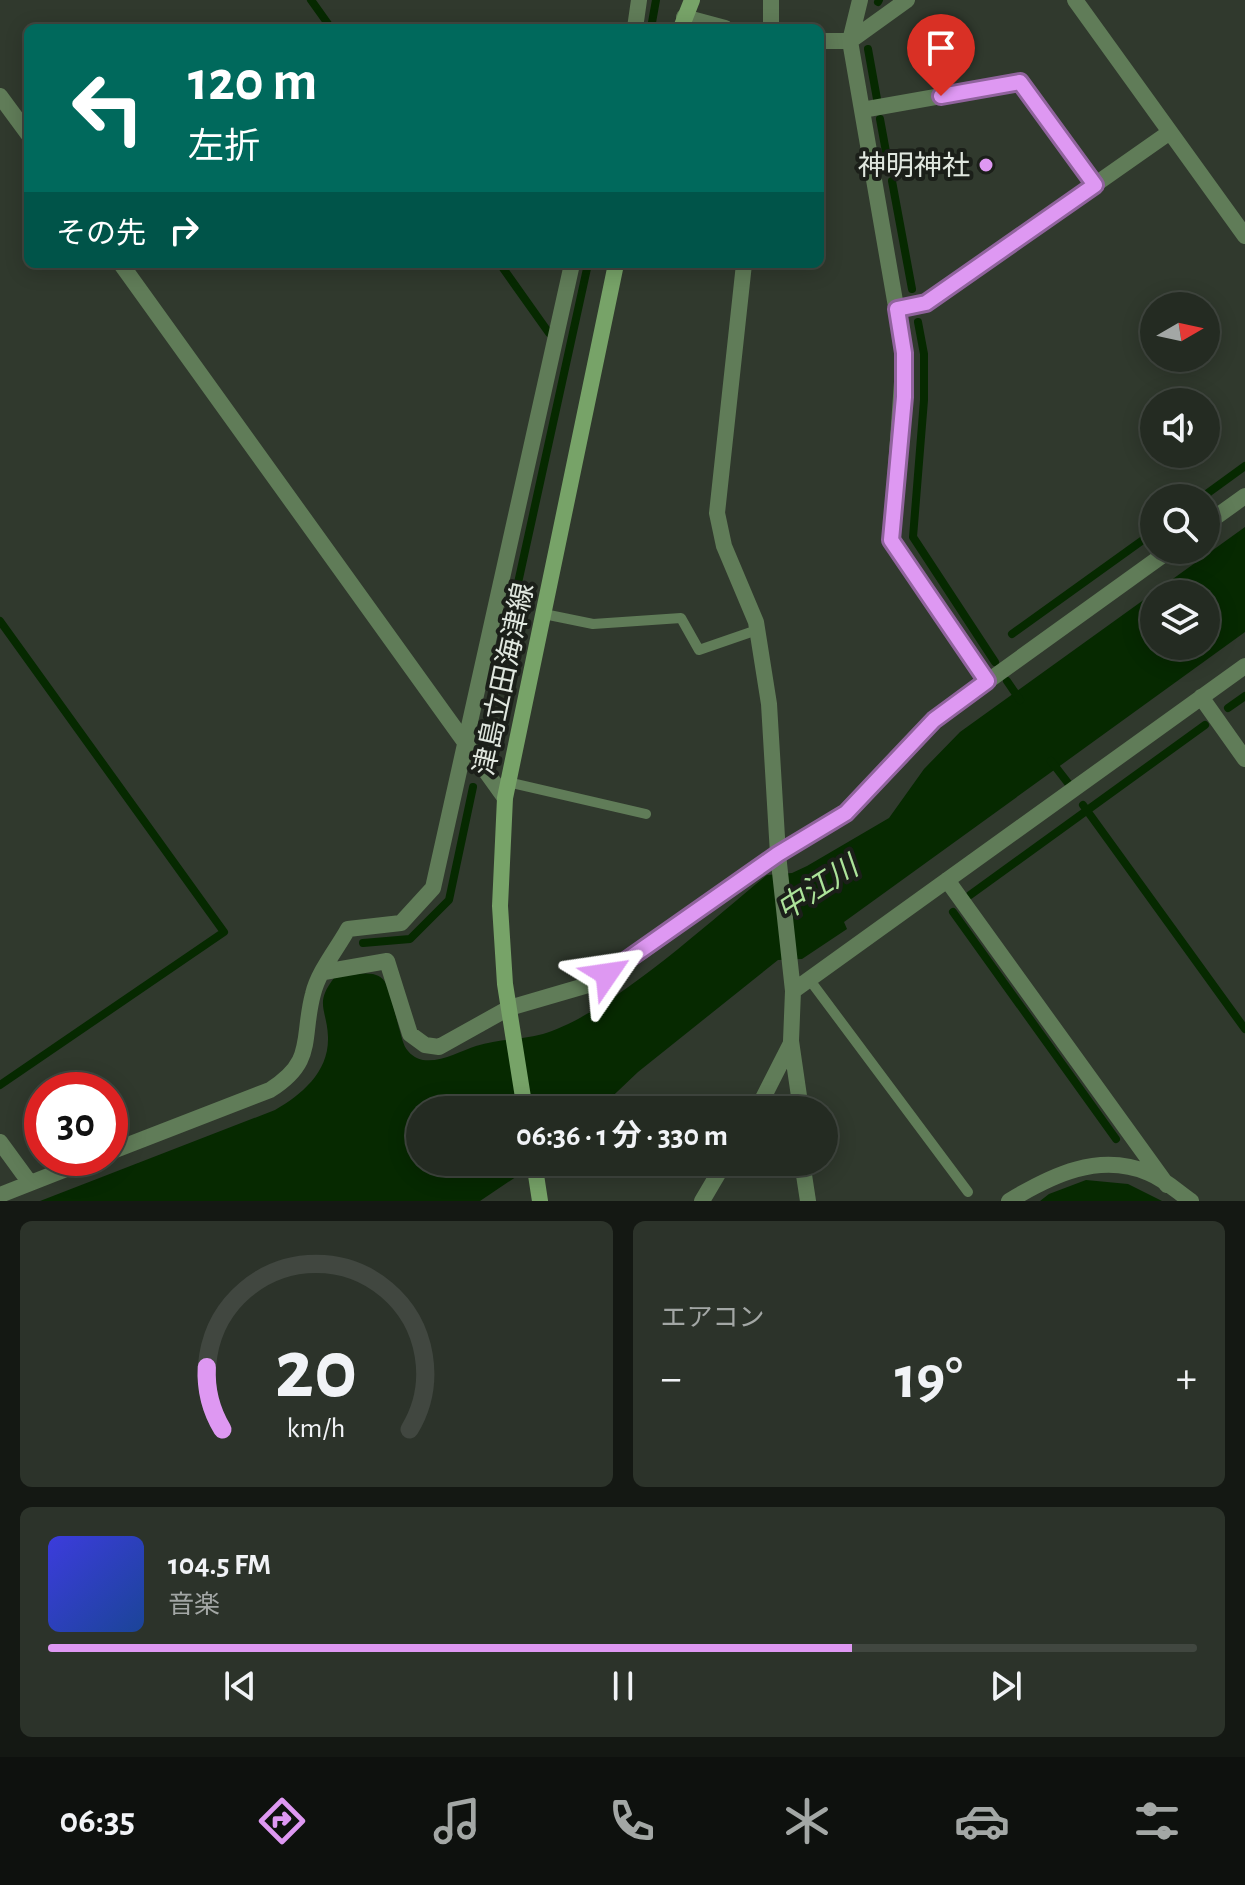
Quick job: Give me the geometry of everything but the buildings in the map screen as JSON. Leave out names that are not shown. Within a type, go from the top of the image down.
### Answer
[{"type":"main road","points":[[683,22],[692,0]]},
{"type":"main road","name":"津島立田海津線","points":[[523,1096],[509,1008],[500,906],[507,790],[615,268]]},
{"type":"street","points":[[636,24],[639,0]]},
{"type":"street","points":[[771,0],[771,24]]},
{"type":"street","points":[[860,0],[850,41],[904,353],[904,397],[891,540],[987,681]]},
{"type":"street","points":[[824,41],[850,41],[907,0]]},
{"type":"street","points":[[1075,0],[1245,236]]},
{"type":"street","points":[[862,110],[1020,82],[1095,185]]},
{"type":"street","points":[[0,96],[24,129]]},
{"type":"street","points":[[897,309],[926,303],[1170,132]]},
{"type":"street","points":[[124,268],[466,742],[507,790]]},
{"type":"street","points":[[128,1145],[270,1090],[289,1078],[302,1062],[313,992],[348,929],[401,923],[433,888],[571,268]]},
{"type":"street","points":[[744,268],[717,513],[724,546],[757,630],[769,704],[778,859],[793,991],[791,1041],[799,1096]]},
{"type":"street","points":[[1220,514],[1245,496]]},
{"type":"street","points":[[324,972],[387,961],[410,1034],[425,1045],[439,1047],[509,1008],[588,985],[626,963],[846,813],[934,720],[1150,564]]},
{"type":"street","points":[[793,991],[1245,666]]},
{"type":"street","points":[[1201,697],[1245,759]]},
{"type":"street","points":[[947,880],[1167,1185]]},
{"type":"street","points":[[764,1096],[791,1041]]},
{"type":"street","points":[[0,1142],[30,1183]]},
{"type":"street","points":[[1009,1201],[1076,1167],[1109,1166],[1149,1173],[1191,1201]]},
{"type":"street","points":[[0,1195],[48,1176]]},
{"type":"street","points":[[702,1201],[717,1176]]},
{"type":"street","points":[[804,1176],[808,1201]]},
{"type":"lane","points":[[544,614],[593,624],[681,618],[699,650],[757,630]]},
{"type":"lane","points":[[507,790],[646,814]]},
{"type":"lane","points":[[809,979],[968,1192]]},
{"type":"water","points":[[1245,527],[1245,632],[1220,650],[1220,580],[1171,580],[1194,564],[1220,564],[1220,545]]},
{"type":"water","name":"中江川","points":[[1140,603],[1140,660],[1206,660],[844,922],[847,929],[802,959],[778,960],[638,1072],[613,1096],[406,1096],[406,1176],[517,1176],[480,1201],[40,1201],[105,1176],[128,1176],[128,1167],[275,1110],[295,1097],[312,1081],[324,1061],[328,1037],[323,1001],[334,978],[367,974],[383,979],[405,1046],[415,1057],[423,1060],[441,1059],[484,1044],[543,1034],[570,1023],[659,964],[767,875],[792,873],[807,866],[889,818],[924,769],[960,732]]},
{"type":"water","points":[[1086,1180],[1128,1184],[1162,1201],[1040,1201],[1049,1194]]},
{"type":"waterway","points":[[311,0],[328,24]]},
{"type":"waterway","points":[[652,24],[656,0]]},
{"type":"waterway","points":[[868,49],[877,99]]},
{"type":"waterway","points":[[880,119],[889,168]]},
{"type":"waterway","points":[[892,181],[912,289]]},
{"type":"waterway","points":[[503,268],[549,333]]},
{"type":"waterway","points":[[482,747],[587,268]]},
{"type":"waterway","points":[[918,322],[924,354],[924,400],[913,537],[995,662]]},
{"type":"waterway","points":[[1220,484],[1245,466]]},
{"type":"waterway","points":[[1012,634],[1140,542]]},
{"type":"waterway","points":[[0,621],[224,932],[0,1085]]},
{"type":"waterway","points":[[1007,681],[1020,700]]},
{"type":"waterway","points":[[1228,708],[1245,696]]},
{"type":"waterway","points":[[970,895],[1205,725]]},
{"type":"waterway","points":[[1051,761],[1068,783]]},
{"type":"waterway","points":[[363,943],[410,939],[449,900],[473,787]]},
{"type":"waterway","points":[[1083,805],[1245,1029]]},
{"type":"waterway","points":[[953,912],[1116,1139]]},
{"type":"place","name":"神明神社","points":[[986,165]]},
{"type":"route","points":[[607,974],[778,854],[846,813],[934,720],[987,681],[891,540],[904,397],[904,353],[897,309],[926,303],[1095,185],[1020,82],[941,96]]}]
